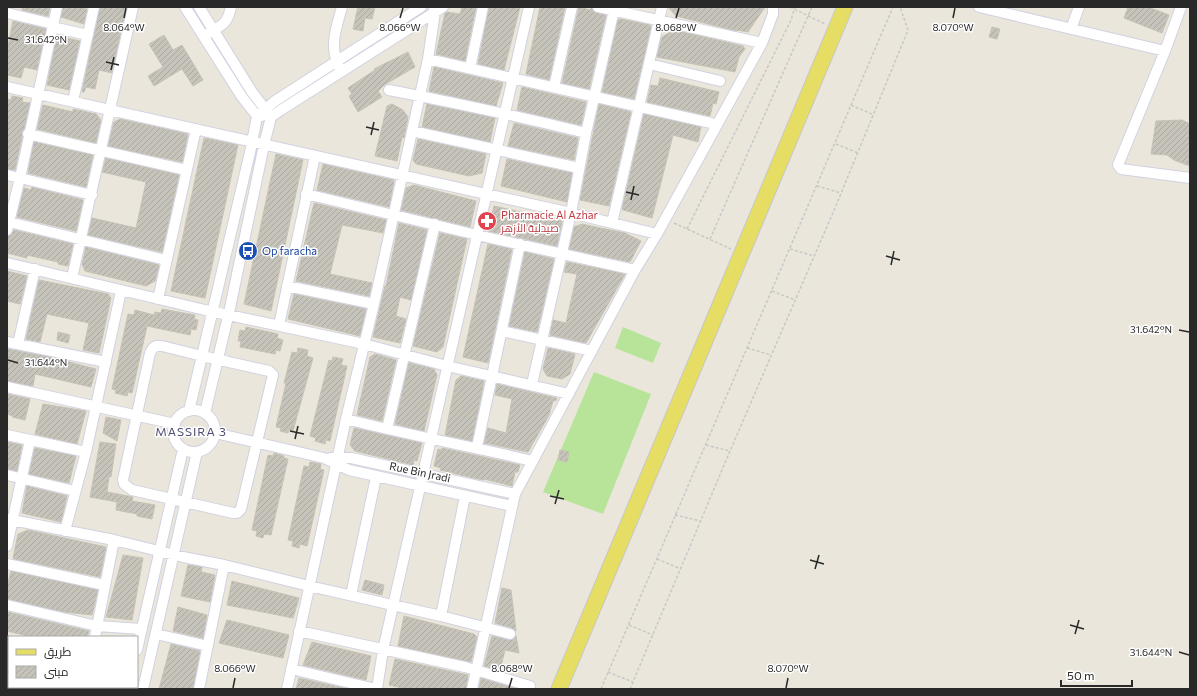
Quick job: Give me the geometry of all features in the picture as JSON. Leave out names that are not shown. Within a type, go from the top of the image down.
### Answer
[{"type":"main road","points":[[559,689],[845,7]]},
{"type":"street","points":[[56,7],[28,134],[20,178],[8,226],[81,239],[166,260]]},
{"type":"street","points":[[73,101],[94,7]]},
{"type":"street","points":[[72,278],[92,195],[133,7]]},
{"type":"street","points":[[185,7],[242,97],[257,116],[271,117],[437,9]]},
{"type":"street","points":[[199,7],[252,92],[266,108],[271,117],[228,316],[205,413]]},
{"type":"street","points":[[203,36],[224,24],[227,20],[231,7]]},
{"type":"street","points":[[342,7],[333,39],[333,49],[337,62],[342,71]]},
{"type":"street","points":[[189,411],[257,116],[266,108],[421,7]]},
{"type":"street","points":[[470,68],[483,7]]},
{"type":"street","points":[[291,669],[335,678],[377,689],[383,650],[393,604],[529,7]]},
{"type":"street","points":[[554,87],[572,7]]},
{"type":"street","points":[[598,7],[762,42]]},
{"type":"street","points":[[612,223],[662,7]]},
{"type":"street","points":[[472,689],[515,494],[635,270],[657,234],[762,42],[773,14],[773,7]]},
{"type":"street","points":[[1071,29],[1079,7]]},
{"type":"street","points":[[1181,7],[1165,52],[1118,165],[1121,169],[1190,178]]},
{"type":"street","points":[[985,8],[1165,52]]},
{"type":"street","points":[[287,689],[346,419],[374,304],[428,60],[437,9]]},
{"type":"street","points":[[532,384],[562,254],[586,133],[614,10]]},
{"type":"street","points":[[7,13],[88,35]]},
{"type":"street","points":[[428,60],[470,68],[711,123]]},
{"type":"street","points":[[649,64],[720,81]]},
{"type":"street","points":[[7,87],[402,176],[571,212],[657,234]]},
{"type":"street","points":[[390,90],[505,113],[586,133]]},
{"type":"street","points":[[158,299],[196,129]]},
{"type":"street","points":[[412,131],[579,168]]},
{"type":"street","points":[[28,134],[186,170]]},
{"type":"street","points":[[279,325],[315,156]]},
{"type":"street","points":[[7,175],[92,195]]},
{"type":"street","points":[[306,194],[477,235],[635,270]]},
{"type":"street","points":[[387,430],[435,224]]},
{"type":"street","points":[[477,447],[520,244]]},
{"type":"street","points":[[7,262],[121,291],[228,316],[279,325],[364,344],[448,366],[532,384],[569,394]]},
{"type":"street","points":[[18,344],[35,269]]},
{"type":"street","points":[[287,286],[374,304]]},
{"type":"street","points":[[65,531],[86,452],[121,291]]},
{"type":"street","points":[[502,331],[592,351]]},
{"type":"street","points":[[7,342],[106,362]]},
{"type":"street","points":[[162,346],[218,360],[269,371],[273,375],[240,511],[233,513],[186,501],[132,490],[124,484],[123,480],[138,416],[150,353],[153,348],[162,346]]},
{"type":"street","points":[[7,387],[174,424]]},
{"type":"street","points":[[199,410],[205,413],[213,421],[216,433],[209,447],[197,452],[189,452],[183,449],[174,438],[174,424],[180,415],[189,411],[199,410]]},
{"type":"street","points":[[346,419],[387,430],[477,447],[533,461]]},
{"type":"street","name":"Rue Bin Jradi","points":[[216,433],[337,461],[349,470],[376,477],[512,506]]},
{"type":"street","points":[[7,435],[86,452]]},
{"type":"street","points":[[7,546],[10,519],[30,440]]},
{"type":"street","points":[[138,646],[183,449]]},
{"type":"street","points":[[144,689],[197,452]]},
{"type":"street","name":"Rue Bin Jradi","points":[[337,461],[351,458],[515,494]]},
{"type":"street","points":[[7,475],[75,491]]},
{"type":"street","points":[[351,595],[376,477]]},
{"type":"street","points":[[441,616],[465,496]]},
{"type":"street","points":[[10,519],[114,540],[224,565],[309,586],[393,604],[510,634]]},
{"type":"street","points":[[94,636],[114,540]]},
{"type":"street","points":[[7,564],[104,585]]},
{"type":"street","points":[[199,689],[224,565]]},
{"type":"street","points":[[7,605],[97,626],[142,628]]},
{"type":"street","points":[[299,631],[477,670],[530,686]]},
{"type":"street","points":[[156,634],[208,646]]},
{"type":"street","points":[[333,689],[335,678]]},
{"type":"path","points":[[790,7],[836,29]]},
{"type":"path","points":[[710,239],[812,7]]},
{"type":"path","points":[[601,689],[893,7]]},
{"type":"path","points":[[630,689],[858,153],[908,30],[900,7]]},
{"type":"path","points":[[687,229],[791,20],[794,8]]},
{"type":"path","points":[[851,105],[874,115]]},
{"type":"path","points":[[835,143],[858,153]]},
{"type":"path","points":[[817,186],[841,193]]},
{"type":"path","points":[[665,219],[742,254]]},
{"type":"path","points":[[790,249],[814,256]]},
{"type":"path","points":[[772,291],[795,300]]},
{"type":"path","points":[[747,348],[771,355]]},
{"type":"path","points":[[706,445],[730,451]]},
{"type":"path","points":[[675,516],[701,521]]},
{"type":"path","points":[[656,559],[681,569]]},
{"type":"path","points":[[628,625],[653,635]]},
{"type":"path","points":[[608,672],[633,682]]},
{"type":"green space","points":[[623,327],[661,343],[653,363],[615,348]]},
{"type":"green space","points":[[594,372],[651,394],[603,514],[543,492]]},
{"type":"building","points":[[22,7],[50,7],[48,16],[22,10]]},
{"type":"building","points":[[63,7],[87,9],[84,24],[61,17]]},
{"type":"building","points":[[100,7],[126,7],[112,73],[99,70],[95,89],[86,87],[84,92],[82,92]]},
{"type":"building","points":[[358,7],[375,7],[372,19],[365,18],[363,31],[353,29]]},
{"type":"building","points":[[462,7],[476,7],[465,61],[436,54],[445,13],[460,14]]},
{"type":"building","points":[[489,7],[520,7],[504,70],[478,64]]},
{"type":"building","points":[[540,7],[565,7],[549,80],[526,74]]},
{"type":"building","points":[[579,7],[590,10],[592,7],[594,12],[606,15],[589,89],[562,83]]},
{"type":"building","points":[[668,7],[765,7],[748,32],[737,31],[676,16]]},
{"type":"building","points":[[1128,7],[1135,9],[1136,7],[1148,7],[1169,15],[1162,33],[1124,18]]},
{"type":"building","points":[[621,19],[650,25],[651,27],[634,99],[602,92],[618,20]]},
{"type":"building","points":[[13,21],[46,29],[37,70],[24,67],[21,78],[7,75],[7,51]]},
{"type":"building","points":[[992,27],[1000,29],[997,39],[989,37]]},
{"type":"building","points":[[674,30],[743,46],[745,49],[739,57],[735,72],[657,57],[662,37]]},
{"type":"building","points":[[164,35],[173,50],[182,45],[203,80],[193,86],[182,69],[154,86],[148,76],[163,67],[149,44]]},
{"type":"building","points":[[57,36],[80,41],[69,90],[47,85]]},
{"type":"building","points":[[408,52],[415,67],[384,85],[378,91],[382,97],[358,112],[349,96],[352,94],[348,88],[375,70],[374,69]]},
{"type":"building","points":[[434,67],[503,83],[496,106],[429,91]]},
{"type":"building","points":[[660,78],[719,92],[716,104],[713,103],[710,116],[647,102],[651,85],[658,86]]},
{"type":"building","points":[[522,87],[586,102],[581,125],[517,110]]},
{"type":"building","points":[[12,96],[23,98],[22,102],[30,103],[22,133],[15,170],[7,169],[7,99],[11,100]]},
{"type":"building","points":[[392,104],[403,110],[408,117],[404,138],[402,137],[397,161],[375,156],[387,106]]},
{"type":"building","points":[[427,104],[495,118],[490,142],[422,127]]},
{"type":"building","points":[[599,104],[631,112],[609,206],[580,200]]},
{"type":"building","points":[[43,105],[73,112],[73,109],[96,114],[101,120],[96,143],[37,129]]},
{"type":"building","points":[[644,114],[701,127],[698,142],[673,135],[652,218],[622,209]]},
{"type":"building","points":[[120,119],[188,134],[182,162],[108,146],[114,122]]},
{"type":"building","points":[[1182,120],[1190,124],[1190,166],[1174,160],[1167,155],[1151,154],[1156,121]]},
{"type":"building","points":[[514,123],[578,138],[574,160],[508,146]]},
{"type":"building","points":[[204,138],[238,145],[205,298],[171,291]]},
{"type":"building","points":[[418,139],[486,154],[482,173],[469,176],[416,164],[413,160]]},
{"type":"building","points":[[34,142],[93,155],[86,187],[28,173]]},
{"type":"building","points":[[276,154],[303,160],[271,311],[244,304]]},
{"type":"building","points":[[106,158],[179,175],[162,252],[88,235],[92,218],[136,228],[146,182],[102,172]]},
{"type":"building","points":[[507,159],[572,173],[567,202],[501,186]]},
{"type":"building","points":[[323,164],[393,180],[389,207],[317,190]]},
{"type":"building","points":[[414,185],[476,201],[470,227],[401,210],[406,188]]},
{"type":"building","points":[[32,187],[83,200],[76,231],[17,217],[24,188],[31,190]]},
{"type":"building","points":[[314,203],[386,220],[383,233],[342,225],[330,274],[372,283],[369,296],[296,281]]},
{"type":"building","points":[[494,206],[562,221],[557,246],[488,231]]},
{"type":"building","points":[[399,223],[427,230],[411,300],[400,297],[396,316],[406,319],[400,343],[373,337],[386,286]]},
{"type":"building","points":[[582,224],[625,233],[641,241],[630,262],[569,249],[574,227]]},
{"type":"building","points":[[14,230],[73,244],[68,266],[58,264],[58,262],[27,255],[27,258],[7,253],[9,241],[7,240],[7,236],[11,235]]},
{"type":"building","points":[[440,233],[467,239],[443,347],[437,352],[413,346]]},
{"type":"building","points":[[488,244],[512,249],[488,363],[463,357]]},
{"type":"building","points":[[86,247],[159,265],[155,281],[146,286],[85,271],[82,264]]},
{"type":"building","points":[[525,252],[554,259],[537,332],[509,326]]},
{"type":"building","points":[[567,262],[625,274],[586,343],[550,335],[553,320],[566,323],[577,274],[564,272]]},
{"type":"building","points":[[7,271],[27,276],[20,304],[7,301]]},
{"type":"building","points":[[39,280],[108,294],[111,298],[99,353],[83,350],[89,323],[47,314],[40,342],[26,339]]},
{"type":"building","points":[[294,294],[366,309],[360,336],[288,319]]},
{"type":"building","points":[[162,309],[195,315],[194,319],[198,320],[196,330],[191,329],[190,335],[147,326],[132,393],[128,392],[127,396],[115,393],[116,390],[112,389],[128,314],[134,315],[135,310],[154,315],[155,312],[161,313]]},
{"type":"building","points":[[246,327],[278,334],[277,338],[283,340],[280,351],[276,350],[275,354],[240,347],[241,341],[238,341],[240,330],[245,331]]},
{"type":"building","points":[[58,332],[70,335],[68,343],[57,340]]},
{"type":"building","points":[[298,348],[308,350],[307,356],[313,358],[293,431],[289,430],[288,433],[280,431],[281,428],[276,427],[286,383],[284,383],[292,352],[297,353]]},
{"type":"building","points":[[548,348],[575,354],[570,374],[562,379],[547,376],[543,369]]},
{"type":"building","points":[[7,349],[46,356],[96,369],[91,387],[35,374],[33,386],[7,381]]},
{"type":"building","points":[[375,354],[396,360],[382,421],[357,415],[370,357]]},
{"type":"building","points":[[333,357],[343,359],[341,365],[347,366],[330,441],[326,440],[325,444],[315,441],[316,438],[310,436],[329,360],[332,361]]},
{"type":"building","points":[[409,363],[434,369],[437,375],[424,431],[395,424]]},
{"type":"building","points":[[461,376],[484,381],[472,441],[445,435],[456,380]]},
{"type":"building","points":[[497,384],[556,398],[557,400],[553,401],[549,415],[528,452],[484,443],[488,428],[506,433],[512,399],[495,395]]},
{"type":"building","points":[[7,394],[30,399],[25,420],[12,417],[13,416],[7,414]]},
{"type":"building","points":[[43,404],[86,411],[77,444],[35,434]]},
{"type":"building","points":[[106,417],[121,420],[117,441],[103,433]]},
{"type":"building","points":[[354,428],[422,443],[417,461],[414,460],[413,465],[355,451],[350,445]]},
{"type":"building","points":[[7,442],[22,445],[17,471],[7,469]]},
{"type":"building","points":[[100,442],[116,444],[107,492],[133,497],[132,501],[155,505],[152,519],[137,516],[137,514],[116,510],[117,502],[90,497]]},
{"type":"building","points":[[35,448],[76,456],[69,483],[29,474]]},
{"type":"building","points":[[442,448],[520,465],[518,472],[515,472],[512,486],[484,479],[478,479],[440,470],[441,468],[434,466],[438,449],[441,450]]},
{"type":"building","points":[[560,450],[569,452],[567,462],[558,460]]},
{"type":"building","points":[[274,453],[288,459],[271,535],[264,534],[263,538],[256,536],[257,531],[252,530],[268,455],[273,456]]},
{"type":"building","points":[[310,462],[321,464],[320,469],[324,470],[307,546],[300,544],[299,548],[292,546],[293,541],[288,540],[304,466],[309,467]]},
{"type":"building","points":[[27,486],[67,496],[61,522],[22,513]]},
{"type":"building","points":[[28,530],[106,547],[100,577],[14,559],[18,534]]},
{"type":"building","points":[[123,555],[143,558],[132,620],[106,617]]},
{"type":"building","points":[[188,565],[202,567],[201,572],[215,575],[210,602],[181,596]]},
{"type":"building","points":[[11,571],[98,590],[92,615],[64,612],[7,599],[7,588]]},
{"type":"building","points":[[365,580],[384,585],[382,595],[362,590]]},
{"type":"building","points":[[232,581],[299,598],[293,618],[227,605]]},
{"type":"building","points":[[502,588],[511,590],[516,631],[512,628],[495,623]]},
{"type":"building","points":[[178,607],[207,615],[203,638],[173,631]]},
{"type":"building","points":[[7,612],[89,631],[87,636],[28,636],[7,631]]},
{"type":"building","points":[[404,616],[474,634],[477,637],[471,662],[398,646]]},
{"type":"building","points":[[227,620],[289,635],[283,658],[219,643]]},
{"type":"building","points":[[492,636],[509,640],[514,639],[516,636],[519,653],[505,650],[500,670],[484,666]]},
{"type":"building","points":[[312,642],[371,656],[366,680],[303,665]]},
{"type":"building","points":[[171,644],[200,651],[193,689],[159,689]]},
{"type":"building","points":[[395,659],[468,675],[466,689],[406,689],[389,685]]},
{"type":"building","points":[[299,678],[348,689],[296,689]]},
{"type":"building","points":[[481,678],[517,689],[479,689]]},
{"type":"place","name":"Pharmacie Al Azhar صيدلية الأزهر","points":[[487,221]]},
{"type":"place","name":"Op faracha","points":[[248,251]]},
{"type":"district","name":"MASSIRA 3","points":[[191,432]]}]
